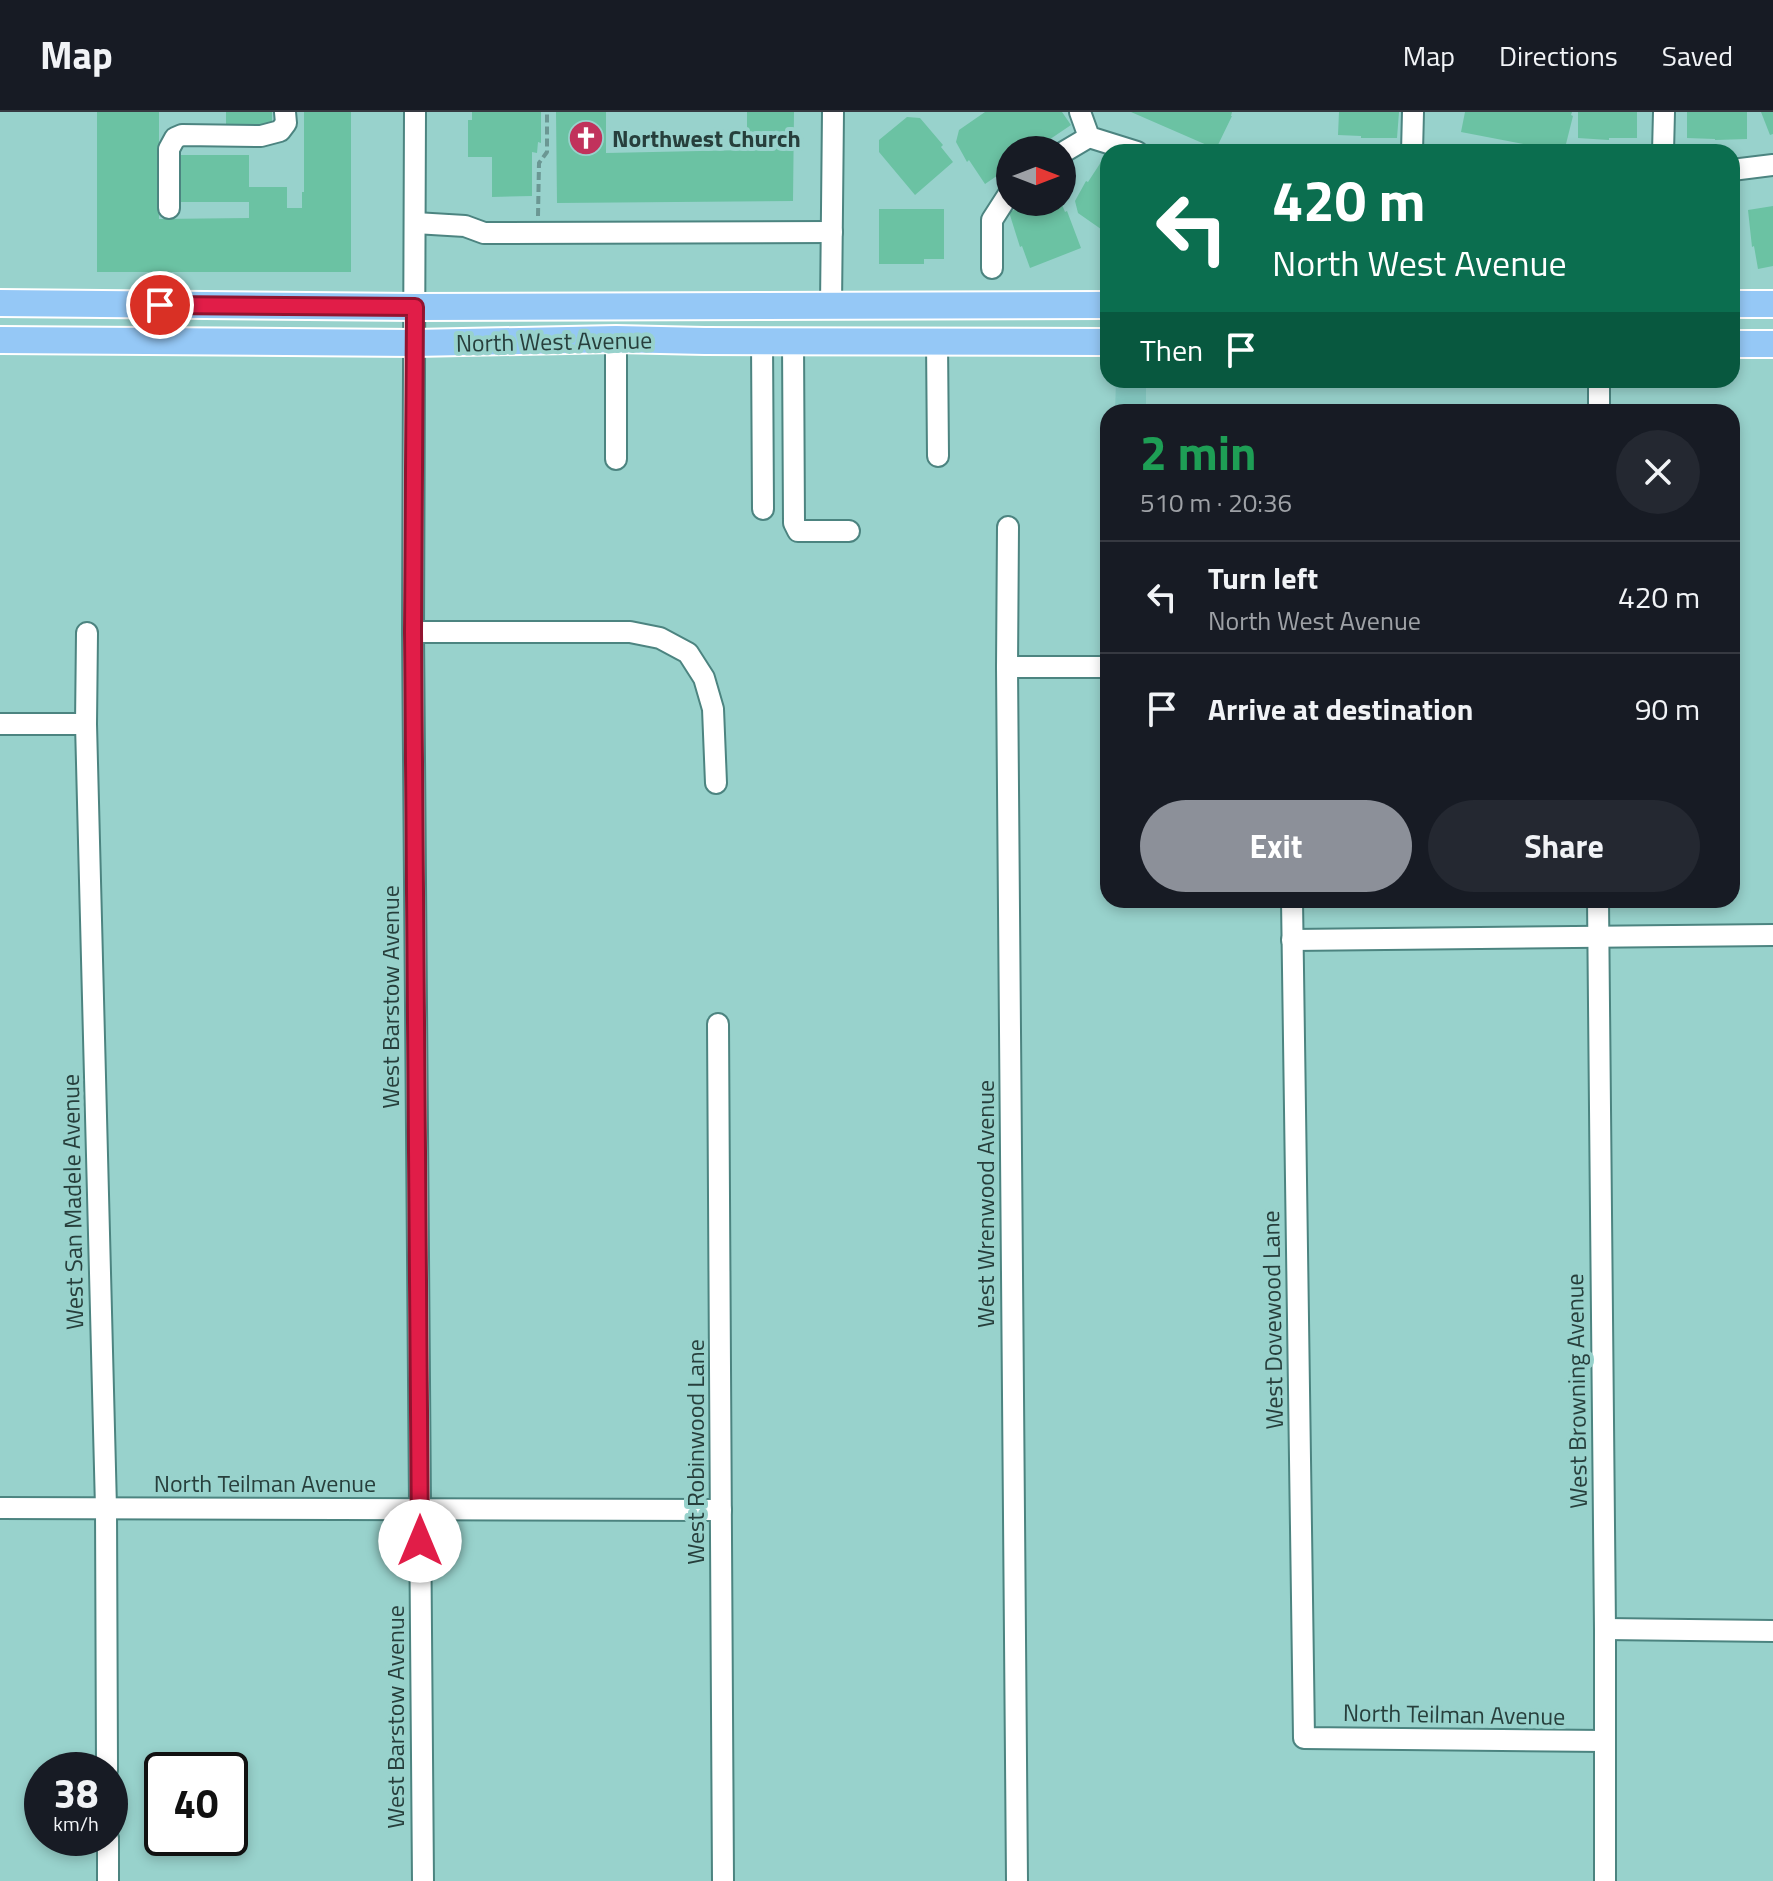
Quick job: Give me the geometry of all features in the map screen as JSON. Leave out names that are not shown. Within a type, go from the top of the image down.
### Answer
[{"type":"main road","name":"North West Avenue","points":[[0,303],[415,307],[1100,305]]},
{"type":"main road","points":[[1740,304],[1773,304]]},
{"type":"main road","name":"North West Avenue","points":[[0,340],[1100,342]]},
{"type":"main road","points":[[1740,344],[1773,344]]},
{"type":"street","points":[[169,208],[169,149],[175,138],[182,135],[261,136],[280,131],[286,123],[285,112]]},
{"type":"street","name":"West Barstow Avenue","points":[[415,112],[413,632],[423,1881]]},
{"type":"street","points":[[831,306],[833,112]]},
{"type":"street","points":[[1080,112],[1089,137]]},
{"type":"street","points":[[1412,144],[1413,112]]},
{"type":"street","points":[[1663,144],[1664,112]]},
{"type":"street","points":[[1076,145],[1089,137],[1111,144]]},
{"type":"street","points":[[1740,169],[1773,165]]},
{"type":"street","points":[[992,268],[992,220],[996,214]]},
{"type":"street","points":[[415,223],[465,226],[484,233],[832,232]]},
{"type":"street","points":[[616,339],[616,459]]},
{"type":"street","points":[[762,341],[763,509]]},
{"type":"street","points":[[793,341],[794,523],[798,531],[849,531]]},
{"type":"street","points":[[937,341],[938,456]]},
{"type":"street","name":"West Wrenwood Avenue","points":[[1008,527],[1017,1881]]},
{"type":"street","points":[[413,632],[630,632],[660,638],[688,653],[704,678],[713,709],[716,783]]},
{"type":"street","name":"West San Madele Avenue","points":[[87,633],[86,724],[106,1508],[107,1752]]},
{"type":"street","points":[[1007,667],[1100,667]]},
{"type":"street","points":[[0,724],[86,724]]},
{"type":"street","name":"West Dovewood Lane","points":[[1292,908],[1304,1738]]},
{"type":"street","name":"West Browning Avenue","points":[[1598,908],[1605,1881]]},
{"type":"street","points":[[1292,940],[1773,935]]},
{"type":"street","name":"West Robinwood Lane","points":[[718,1024],[723,1881]]},
{"type":"street","name":"North Teilman Avenue","points":[[0,1508],[721,1510]]},
{"type":"street","points":[[1605,1629],[1773,1631]]},
{"type":"street","name":"North Teilman Avenue","points":[[1304,1738],[1604,1741]]},
{"type":"street","points":[[108,1856],[108,1881]]},
{"type":"path","points":[[538,233],[539,163],[547,152],[547,112]]},
{"type":"shaded area","points":[[1116,388],[1146,388],[1146,404],[1115,404]]},
{"type":"building","points":[[97,112],[159,112],[159,219],[249,218],[249,202],[178,202],[178,155],[249,155],[249,187],[287,187],[287,208],[302,208],[304,112],[351,112],[351,272],[97,272]]},
{"type":"building","points":[[226,112],[272,112],[272,125],[226,125]]},
{"type":"building","points":[[472,112],[541,112],[541,143],[538,142],[537,153],[532,152],[532,196],[492,197],[492,157],[468,157],[468,120],[472,120]]},
{"type":"building","points":[[556,112],[606,112],[606,153],[747,150],[747,112],[794,112],[793,201],[557,203]]},
{"type":"building","points":[[985,112],[1062,112],[1071,125],[1055,136],[996,136],[996,177],[985,184],[956,142],[959,130]]},
{"type":"building","points":[[1131,112],[1232,112],[1218,144],[1205,144]]},
{"type":"building","points":[[1339,112],[1399,112],[1397,138],[1338,135]]},
{"type":"building","points":[[1465,112],[1572,112],[1573,116],[1566,144],[1523,144],[1461,132]]},
{"type":"building","points":[[1578,112],[1637,112],[1637,138],[1578,138]]},
{"type":"building","points":[[1687,112],[1747,112],[1747,139],[1687,138]]},
{"type":"building","points":[[1761,112],[1773,112],[1773,134],[1770,135]]},
{"type":"building","points":[[907,117],[920,118],[953,162],[915,195],[879,152],[879,140]]},
{"type":"building","points":[[1100,164],[1100,228],[1078,213],[1076,199]]},
{"type":"building","points":[[1773,206],[1773,266],[1758,269],[1748,210]]},
{"type":"building","points":[[879,209],[944,209],[944,259],[924,259],[924,264],[879,264]]},
{"type":"building","points":[[1010,216],[1069,216],[1081,248],[1030,268]]},
{"type":"place","name":"Northwest Church","points":[[586,138]]},
{"type":"route","points":[[160,305],[415,307],[413,632],[420,1541]]}]
